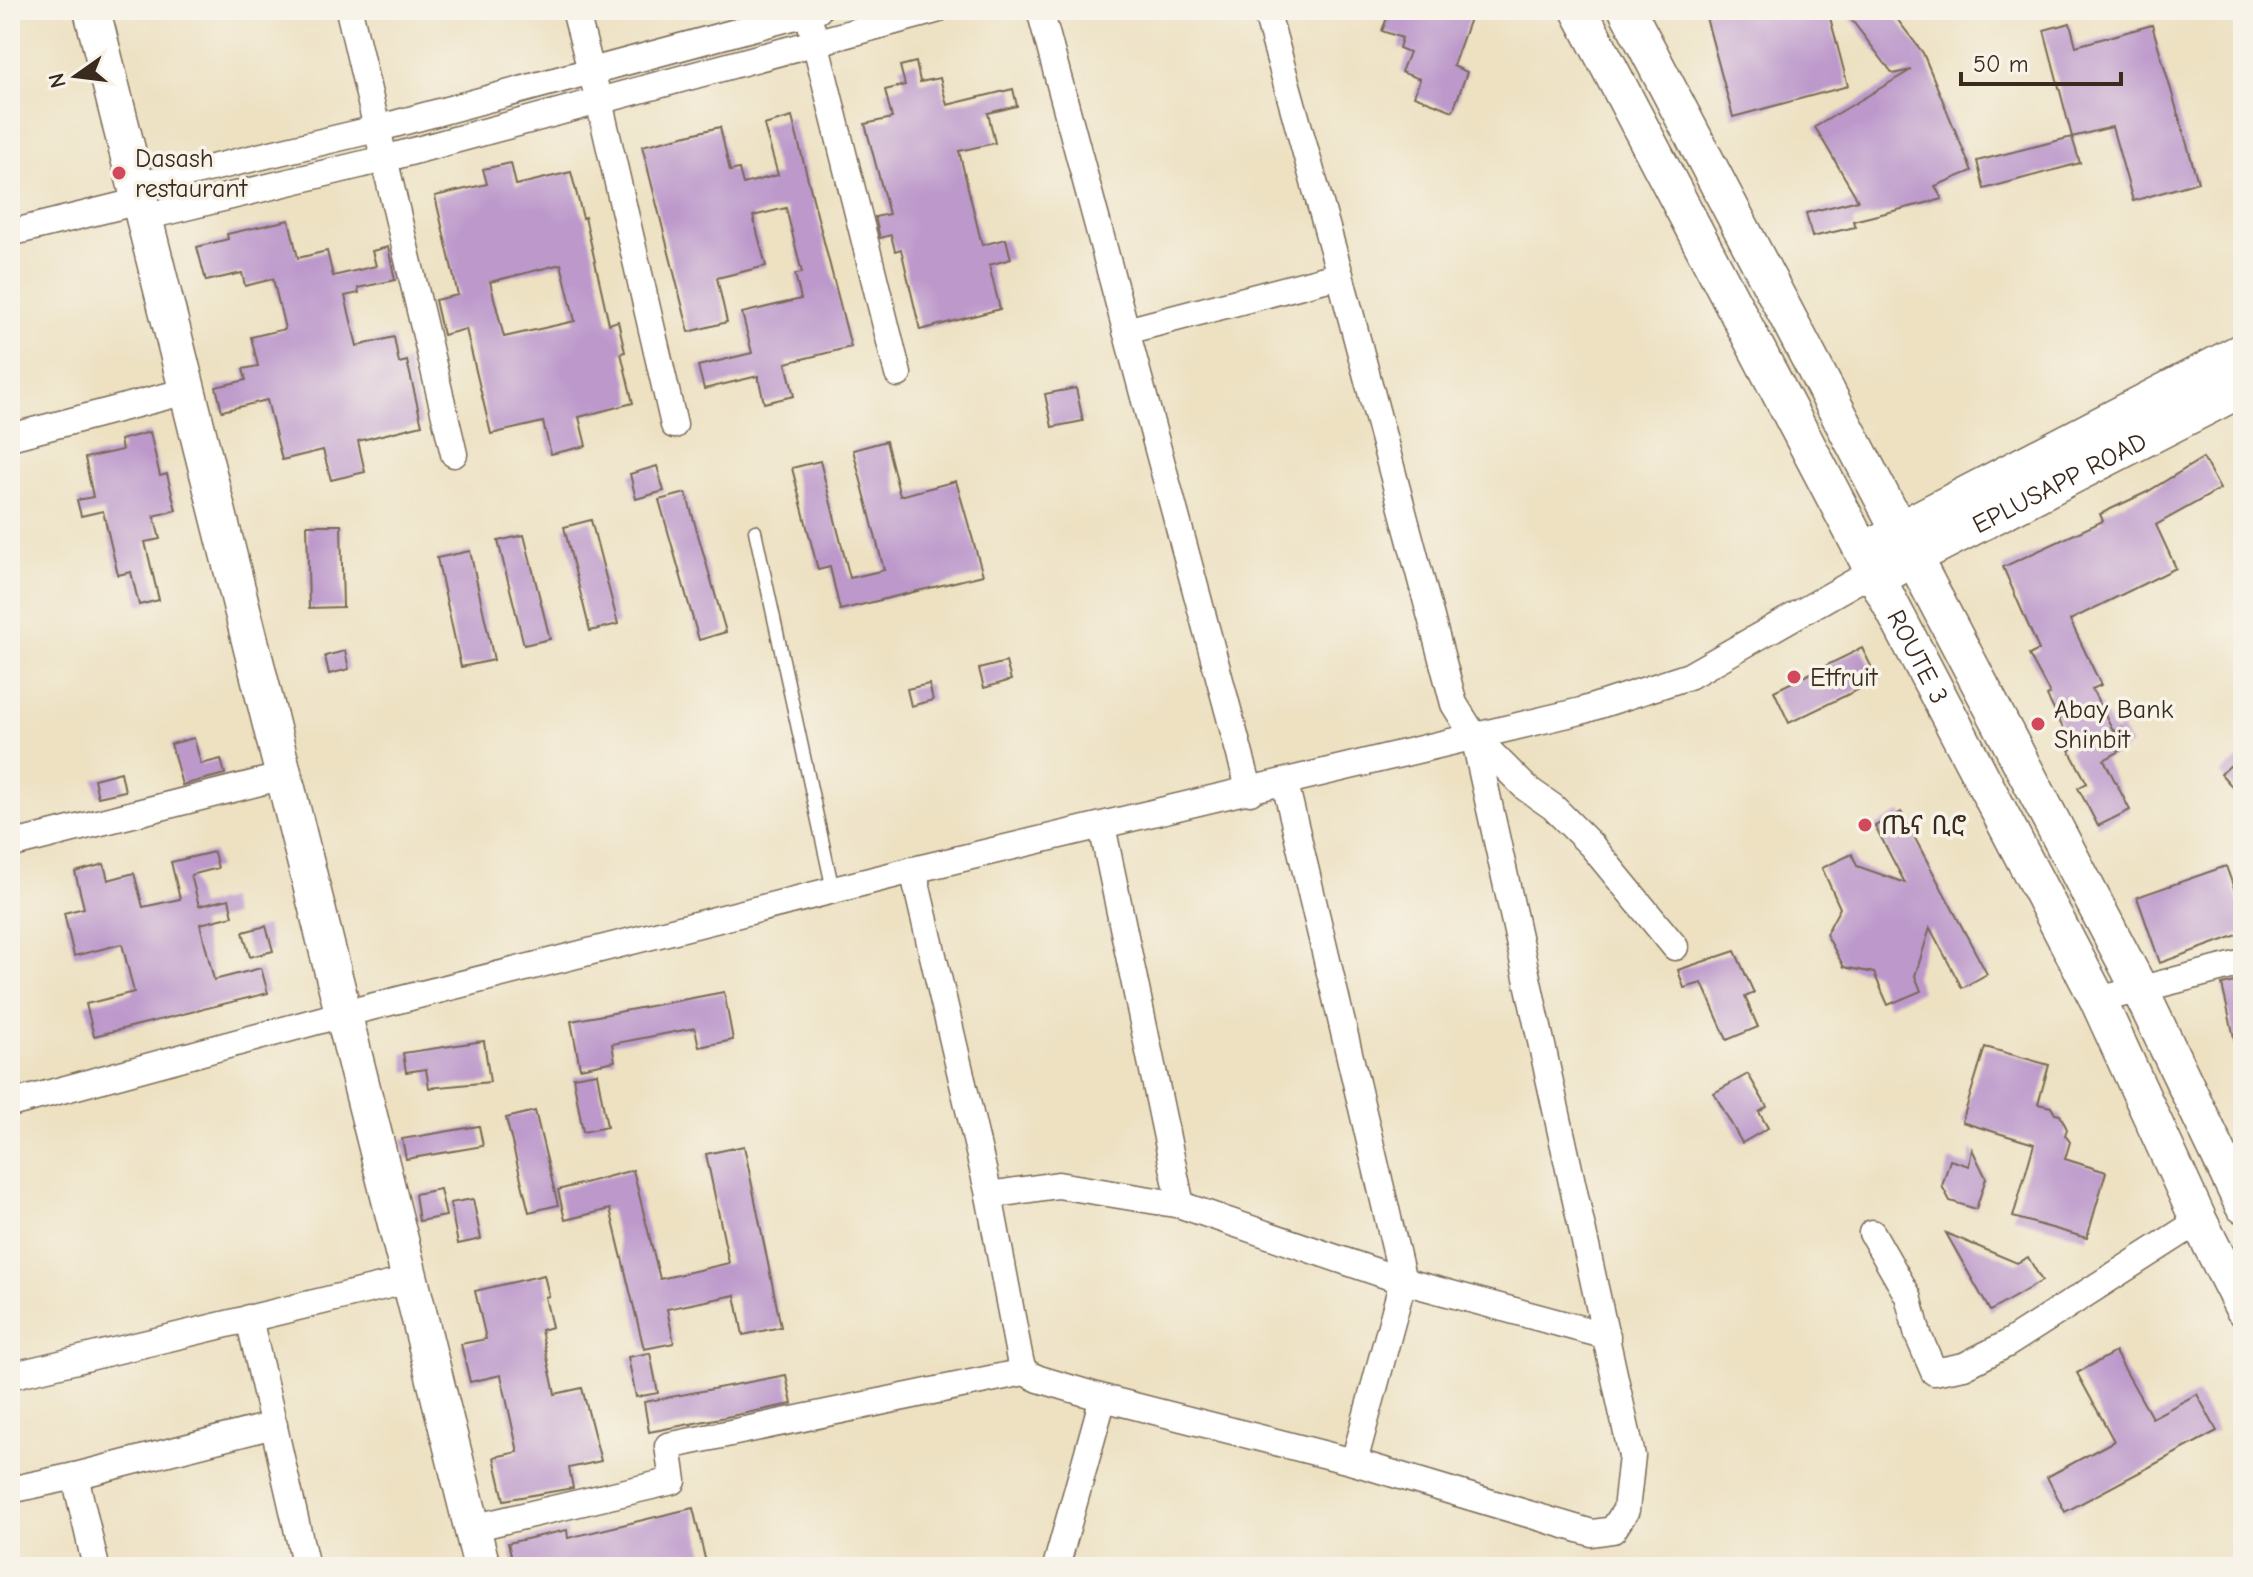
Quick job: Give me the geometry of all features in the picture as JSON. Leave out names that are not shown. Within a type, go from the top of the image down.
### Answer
[{"type":"main road","points":[[92,10],[482,1567]]},
{"type":"main road","name":"ROUTE 3","points":[[1579,10],[1867,571],[2098,1000],[2199,1221],[2243,1308]]},
{"type":"main road","points":[[1627,10],[2140,990],[2243,1205]]},
{"type":"main road","points":[[1867,571],[1907,543],[2242,364]]},
{"type":"street","points":[[349,10],[454,454]]},
{"type":"street","points":[[575,10],[674,425]]},
{"type":"street","points":[[140,201],[384,159],[936,10]]},
{"type":"street","points":[[1040,10],[1250,792]]},
{"type":"street","points":[[1266,10],[1454,704],[1474,736],[1526,788],[1553,807],[1592,846],[1675,947]]},
{"type":"street","points":[[10,233],[140,201],[376,129],[811,11],[815,44],[898,374]]},
{"type":"street","points":[[1126,331],[1340,275]]},
{"type":"street","points":[[10,437],[187,391]]},
{"type":"street","points":[[10,1104],[343,1014],[833,890],[1581,711],[1689,676],[1867,571]]},
{"type":"street","points":[[472,1528],[673,1481],[668,1446],[1024,1372],[1103,1398],[1354,1462],[1592,1533],[1613,1530],[1626,1510],[1632,1456],[1474,736]]},
{"type":"street","points":[[10,845],[284,776]]},
{"type":"street","points":[[1285,783],[1403,1281],[1354,1462]]},
{"type":"street","points":[[1102,826],[1181,1205]]},
{"type":"street","points":[[913,870],[989,1195],[1024,1372]]},
{"type":"street","points":[[2098,1000],[2243,963]]},
{"type":"street","points":[[989,1195],[1058,1185],[1181,1205],[1403,1281],[1607,1336]]},
{"type":"street","points":[[1872,1233],[1908,1296],[1918,1335],[1934,1372],[1964,1366],[2007,1344],[2199,1221]]},
{"type":"street","points":[[10,1376],[410,1280]]},
{"type":"street","points":[[249,1318],[306,1567]]},
{"type":"street","points":[[1056,1567],[1103,1398]]},
{"type":"street","points":[[10,1490],[274,1425]]},
{"type":"street","points":[[75,1476],[96,1567]]},
{"type":"lane","points":[[755,531],[833,890]]},
{"type":"building","points":[[1390,10],[1473,10],[1453,66],[1467,72],[1453,111],[1414,96],[1420,79],[1401,72],[1409,52],[1399,48],[1402,38],[1382,31]]},
{"type":"building","points":[[1704,10],[1828,10],[1848,86],[1733,117]]},
{"type":"building","points":[[1844,10],[1890,10],[1923,53],[1972,171],[1935,186],[1942,199],[1853,221],[1855,227],[1812,237],[1806,213],[1858,200],[1815,127],[1911,70],[1893,74]]},
{"type":"building","points":[[2070,23],[2076,46],[2152,25],[2198,182],[2133,201],[2112,127],[2072,137],[2044,30]]},
{"type":"building","points":[[916,62],[920,82],[940,78],[947,105],[1013,89],[1017,106],[988,113],[995,143],[959,151],[982,245],[1006,239],[1011,259],[989,265],[1000,309],[920,330],[901,249],[895,251],[891,235],[880,238],[875,217],[889,214],[865,124],[892,118],[885,90],[905,85],[900,66]]},
{"type":"building","points":[[792,117],[851,347],[786,363],[794,396],[764,403],[758,376],[704,389],[698,366],[752,353],[742,313],[801,299],[795,274],[802,273],[786,208],[753,216],[766,266],[717,278],[727,322],[689,332],[642,146],[720,127],[730,171],[739,169],[743,184],[778,175],[764,125]]},
{"type":"building","points":[[2072,137],[2080,163],[1984,189],[1977,161]]},
{"type":"building","points":[[511,163],[516,185],[571,172],[585,217],[609,324],[618,321],[625,352],[621,353],[633,403],[579,417],[586,446],[551,454],[543,422],[491,434],[466,329],[443,335],[435,300],[458,295],[435,196],[487,184],[483,169]],"holes":[[[561,264],[575,321],[504,337],[490,282]]]},
{"type":"building","points":[[289,220],[298,258],[327,251],[333,276],[376,266],[372,251],[388,247],[395,280],[358,288],[359,293],[345,296],[357,346],[394,337],[399,363],[407,361],[422,425],[358,441],[365,472],[331,480],[323,450],[282,460],[267,400],[222,411],[216,387],[246,380],[243,369],[258,366],[251,337],[285,329],[273,279],[245,286],[242,273],[206,281],[197,247],[228,239],[227,234]]},
{"type":"building","points":[[1076,388],[1083,421],[1052,427],[1045,394]]},
{"type":"building","points":[[150,432],[160,476],[167,474],[176,510],[154,516],[160,539],[145,542],[159,600],[139,605],[131,572],[118,575],[103,511],[81,516],[77,500],[93,497],[85,458],[122,450],[120,440]]},
{"type":"building","points":[[886,441],[900,496],[956,481],[983,575],[840,610],[830,567],[818,570],[792,468],[820,461],[850,578],[884,570],[853,450]]},
{"type":"building","points":[[2203,458],[2220,489],[2156,525],[2176,568],[2070,620],[2101,685],[2092,689],[2114,732],[2121,727],[2131,745],[2104,760],[2130,810],[2098,826],[2078,788],[2087,783],[2069,750],[2073,748],[2029,655],[2039,650],[2003,567],[2103,521],[2100,514],[2147,492]]},
{"type":"building","points":[[657,466],[664,491],[636,499],[630,474]]},
{"type":"building","points":[[686,493],[726,632],[699,640],[659,500]]},
{"type":"building","points":[[591,520],[618,624],[590,631],[564,527]]},
{"type":"building","points":[[307,525],[341,525],[343,607],[309,608]]},
{"type":"building","points":[[524,535],[550,639],[524,645],[498,541]]},
{"type":"building","points":[[470,551],[494,660],[461,667],[437,558]]},
{"type":"building","points":[[1862,648],[1878,680],[1789,723],[1774,691]]},
{"type":"building","points":[[345,651],[349,669],[329,674],[325,656]]},
{"type":"building","points":[[1006,662],[1011,680],[984,688],[979,669]]},
{"type":"building","points":[[929,684],[933,700],[911,706],[907,689]]},
{"type":"building","points":[[194,738],[201,764],[221,759],[225,774],[182,785],[171,744]]},
{"type":"building","points":[[2243,754],[2243,799],[2221,774]]},
{"type":"building","points":[[121,772],[125,791],[98,797],[94,779]]},
{"type":"building","points":[[1901,812],[1987,974],[1962,988],[1930,928],[1915,976],[1921,991],[1888,1005],[1874,973],[1844,967],[1826,934],[1840,908],[1822,868],[1852,854],[1857,866],[1905,883],[1875,826]]},
{"type":"building","points":[[214,852],[218,868],[191,875],[199,906],[229,899],[233,916],[200,924],[214,980],[261,968],[268,993],[94,1036],[86,1004],[134,992],[122,944],[74,956],[64,913],[84,908],[75,872],[104,864],[108,880],[134,873],[143,907],[180,899],[171,862]]},
{"type":"building","points":[[2226,866],[2243,914],[2243,933],[2160,963],[2137,897]]},
{"type":"building","points":[[266,926],[273,951],[250,957],[243,932]]},
{"type":"building","points":[[1735,951],[1754,993],[1745,997],[1758,1027],[1727,1040],[1702,983],[1684,988],[1678,970]]},
{"type":"building","points":[[2243,980],[2243,1045],[2236,1046],[2222,985]]},
{"type":"building","points":[[724,992],[733,1040],[699,1047],[695,1028],[612,1044],[615,1061],[580,1068],[571,1021]]},
{"type":"building","points":[[484,1041],[490,1082],[429,1088],[426,1069],[406,1072],[403,1053]]},
{"type":"building","points":[[1985,1047],[2049,1065],[2038,1104],[2051,1107],[2055,1114],[2060,1115],[2067,1129],[2065,1135],[2070,1142],[2065,1159],[2106,1172],[2087,1238],[2013,1217],[2034,1144],[1962,1122]]},
{"type":"building","points":[[597,1073],[607,1127],[583,1132],[573,1077]]},
{"type":"building","points":[[1748,1074],[1767,1107],[1759,1112],[1768,1128],[1742,1143],[1714,1093]]},
{"type":"building","points":[[535,1111],[558,1205],[529,1212],[506,1118]]},
{"type":"building","points":[[479,1126],[483,1146],[406,1159],[402,1139]]},
{"type":"building","points":[[744,1146],[781,1327],[743,1335],[735,1295],[667,1309],[674,1343],[644,1349],[610,1209],[565,1220],[558,1190],[633,1170],[660,1279],[729,1263],[706,1154]]},
{"type":"building","points":[[1972,1149],[1986,1178],[1976,1209],[1950,1201],[1942,1186],[1950,1160],[1969,1166]]},
{"type":"building","points":[[440,1189],[446,1216],[419,1221],[415,1194]]},
{"type":"building","points":[[473,1199],[481,1239],[458,1244],[450,1203]]},
{"type":"building","points":[[1946,1233],[2017,1263],[2028,1257],[2042,1281],[1990,1311]]},
{"type":"building","points":[[544,1275],[552,1327],[541,1330],[555,1394],[582,1388],[601,1461],[569,1468],[573,1488],[504,1500],[494,1457],[518,1452],[501,1375],[470,1382],[461,1344],[486,1339],[475,1291]]},
{"type":"building","points":[[2115,1352],[2152,1418],[2197,1394],[2217,1431],[2065,1512],[2047,1477],[2114,1441],[2077,1373]]},
{"type":"building","points":[[650,1353],[658,1393],[636,1397],[628,1357]]},
{"type":"building","points":[[786,1375],[792,1404],[649,1432],[644,1402]]},
{"type":"building","points":[[693,1508],[707,1567],[514,1567],[508,1543],[567,1530],[568,1538]]},
{"type":"place","name":"Dasash restaurant","points":[[119,173]]},
{"type":"place","name":"Etfruit","points":[[1794,677]]},
{"type":"place","name":"Abay Bank Shinbit","points":[[2038,724]]},
{"type":"place","name":"ጤና ቢሮ","points":[[1865,825]]}]
